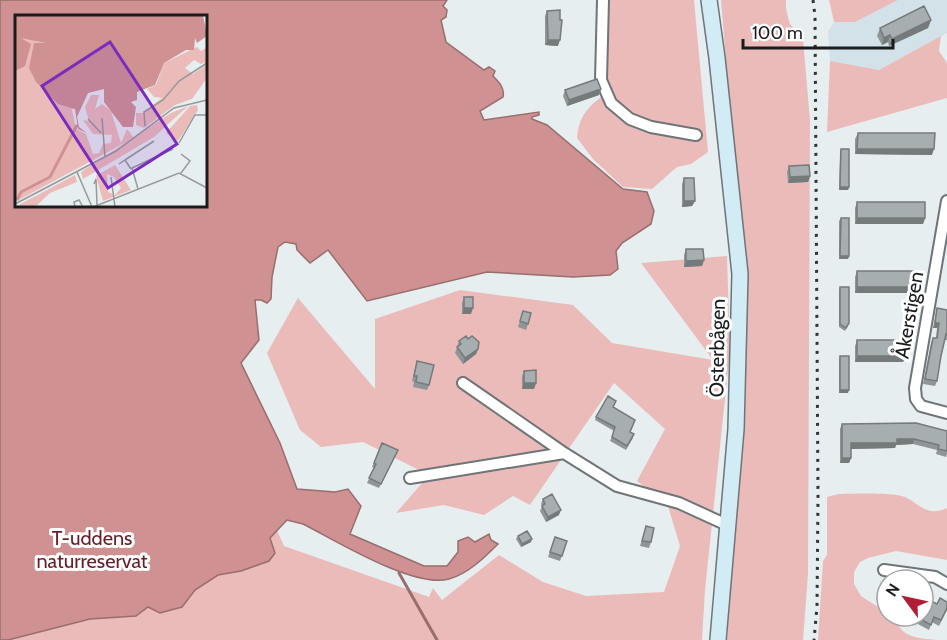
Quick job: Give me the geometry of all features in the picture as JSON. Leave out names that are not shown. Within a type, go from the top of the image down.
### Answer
[{"type":"main road","name":"Österbågen","points":[[709,0],[740,274],[736,429],[718,640]]},
{"type":"main road","name":"Österbågen","points":[[714,0],[717,58]]},
{"type":"street","points":[[603,0],[600,80],[611,103],[630,119],[651,127],[696,135]]},
{"type":"street","name":"Åkerstigen","points":[[947,201],[915,388],[916,399],[921,406],[947,413]]},
{"type":"street","points":[[463,383],[564,453],[617,486],[679,503],[727,525]]},
{"type":"street","points":[[410,478],[564,453]]},
{"type":"shaded area","points":[[0,0],[447,0],[443,6],[447,10],[446,17],[441,20],[446,42],[484,70],[489,67],[495,71],[493,76],[502,88],[503,97],[480,111],[484,120],[539,112],[539,115],[532,119],[547,125],[623,189],[647,192],[654,211],[651,224],[622,243],[616,251],[618,269],[610,275],[573,277],[487,272],[367,301],[328,250],[310,263],[297,250],[296,244],[285,242],[278,247],[272,277],[271,299],[267,303],[255,300],[259,340],[241,363],[280,443],[297,489],[335,492],[348,489],[361,506],[350,534],[424,566],[447,566],[458,552],[458,541],[468,537],[475,542],[489,534],[491,540],[498,544],[469,569],[449,579],[434,580],[416,577],[375,561],[303,524],[287,520],[270,538],[275,553],[269,561],[241,571],[218,575],[195,590],[182,607],[160,613],[148,607],[136,616],[90,619],[8,640],[0,640]]},
{"type":"shaded area","points":[[608,0],[694,0],[708,152],[691,164],[677,167],[652,189],[623,187],[593,159],[577,138],[583,115],[610,90],[605,68]]},
{"type":"shaded area","points":[[721,0],[786,0],[790,24],[803,39],[810,120],[808,574],[803,640],[727,640],[732,567],[733,148]]},
{"type":"shaded area","points":[[829,0],[898,0],[855,22],[834,22]]},
{"type":"shaded area","points":[[898,0],[947,0],[947,33],[879,70],[830,61],[828,32],[834,22],[855,22]]},
{"type":"shaded area","points":[[941,36],[939,51],[947,63],[947,98],[827,132],[830,61],[879,70]]},
{"type":"shaded area","points":[[727,256],[730,351],[705,590],[702,640],[0,640],[263,499],[284,546],[429,597],[433,588],[442,600],[499,555],[543,582],[586,596],[664,592],[680,546],[668,506],[637,481],[665,429],[614,383],[530,505],[513,496],[484,515],[444,505],[396,513],[429,475],[363,442],[321,447],[300,430],[267,353],[298,298],[375,389],[375,319],[460,290],[573,305],[612,343],[713,360],[641,263]]},
{"type":"shaded area","points":[[839,494],[899,495],[929,511],[947,508],[947,560],[896,551],[860,562],[854,572],[854,584],[861,596],[875,605],[875,628],[901,628],[916,637],[938,640],[818,640],[823,561],[827,555],[827,497]]},
{"type":"building","points":[[924,6],[931,20],[892,39],[890,35],[884,38],[880,28]]},
{"type":"building","points":[[560,10],[560,20],[562,20],[560,40],[548,40],[547,11]]},
{"type":"building","points":[[597,79],[601,89],[569,100],[565,90]]},
{"type":"building","points":[[858,133],[935,133],[934,149],[857,149]]},
{"type":"building","points":[[841,149],[849,149],[849,187],[840,187]]},
{"type":"building","points":[[809,165],[810,176],[790,177],[789,166]]},
{"type":"building","points":[[684,178],[694,178],[695,201],[684,201]]},
{"type":"building","points":[[857,202],[925,202],[925,218],[857,218]]},
{"type":"building","points":[[841,218],[849,218],[849,256],[840,256]]},
{"type":"building","points":[[686,249],[703,249],[704,260],[686,261]]},
{"type":"building","points":[[857,271],[915,271],[915,287],[857,287]]},
{"type":"building","points":[[840,287],[849,287],[849,323],[846,328],[840,324]]},
{"type":"building","points":[[464,297],[473,297],[473,308],[464,308]]},
{"type":"building","points":[[937,308],[947,310],[947,335],[937,381],[925,379],[933,338],[937,338],[939,323],[935,323]]},
{"type":"building","points":[[523,311],[531,313],[528,324],[520,321]]},
{"type":"building","points":[[466,336],[468,339],[472,336],[479,342],[478,349],[465,358],[457,347],[461,344],[459,341]]},
{"type":"building","points":[[857,340],[905,340],[906,356],[857,356]]},
{"type":"building","points":[[840,356],[849,356],[849,390],[840,390]]},
{"type":"building","points":[[417,361],[434,365],[429,385],[416,382],[417,376],[414,376]]},
{"type":"building","points":[[536,370],[536,383],[524,383],[524,371]]},
{"type":"building","points":[[608,396],[616,401],[613,407],[635,420],[630,432],[634,434],[627,446],[612,437],[615,427],[596,417]]},
{"type":"building","points":[[916,423],[947,431],[947,451],[938,449],[939,445],[914,439],[897,439],[897,443],[851,443],[851,458],[842,458],[842,424]]},
{"type":"building","points":[[382,443],[398,450],[381,484],[369,478]]},
{"type":"building","points":[[552,494],[561,510],[548,517],[542,506],[545,504],[543,499]]},
{"type":"building","points":[[646,526],[654,528],[651,542],[642,541]]},
{"type":"building","points":[[527,531],[532,539],[522,544],[518,536]]},
{"type":"building","points":[[555,537],[567,541],[562,556],[550,552]]},
{"type":"building","points":[[940,598],[947,602],[947,608],[941,620],[935,617],[935,603],[937,604]]},
{"type":"waterway","points":[[399,573],[437,640]]},
{"type":"railway","points":[[813,0],[815,16],[818,495],[817,606],[814,640]]},
{"type":"park label","name":"T-uddens naturreservat","points":[[92,550]]}]
